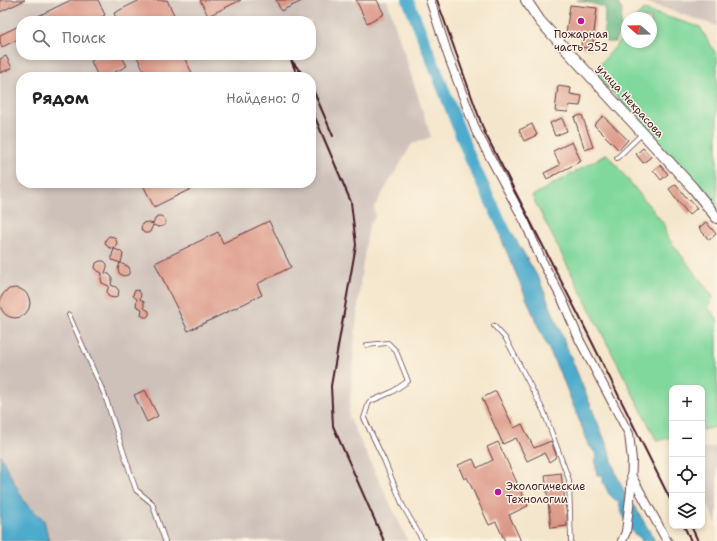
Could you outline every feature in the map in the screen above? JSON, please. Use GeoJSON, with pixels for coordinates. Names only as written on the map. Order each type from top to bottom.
{"type":"FeatureCollection","features":[{"type":"Feature","properties":{"kind":"street"},"geometry":{"type":"LineString","coordinates":[[430,0],[448,55],[476,131],[525,222],[540,257],[562,299],[580,341],[629,434],[632,460],[626,532],[622,541]]}},
{"type":"Feature","properties":{"kind":"street","name":"улица Некрасова"},"geometry":{"type":"LineString","coordinates":[[526,0],[540,21],[693,188],[717,218]]}},
{"type":"Feature","properties":{"kind":"street"},"geometry":{"type":"LineString","coordinates":[[631,475],[667,541]]}},
{"type":"Feature","properties":{"kind":"lane"},"geometry":{"type":"LineString","coordinates":[[618,158],[643,133]]}},
{"type":"Feature","properties":{"kind":"lane"},"geometry":{"type":"LineString","coordinates":[[69,315],[104,396],[136,490],[152,503],[165,541]]}},
{"type":"Feature","properties":{"kind":"lane"},"geometry":{"type":"LineString","coordinates":[[494,326],[506,339],[544,412],[569,480],[571,541]]}},
{"type":"Feature","properties":{"kind":"lane"},"geometry":{"type":"LineString","coordinates":[[367,345],[388,343],[396,351],[408,381],[392,392],[369,402],[364,418],[404,506],[423,541]]}},
{"type":"Feature","properties":{"kind":"shaded area"},"geometry":{"type":"Polygon","coordinates":[[[0,0],[387,0],[431,137],[412,144],[374,207],[375,217],[369,225],[361,275],[349,417],[408,541],[49,541],[44,520],[25,503],[0,455],[0,0]]]}},
{"type":"Feature","properties":{"kind":"shaded area"},"geometry":{"type":"Polygon","coordinates":[[[636,0],[717,0],[717,26],[646,2],[636,0]]]}},
{"type":"Feature","properties":{"kind":"shaded area"},"geometry":{"type":"Polygon","coordinates":[[[717,446],[717,524],[705,498],[705,448],[717,446]]]}},
{"type":"Feature","properties":{"kind":"green space"},"geometry":{"type":"Polygon","coordinates":[[[577,0],[616,1],[622,10],[621,28],[615,42],[607,42],[604,36],[605,7],[577,0]]]}},
{"type":"Feature","properties":{"kind":"green space"},"geometry":{"type":"Polygon","coordinates":[[[657,14],[700,27],[717,56],[717,212],[672,158],[593,72],[618,44],[621,37],[621,48],[657,48],[657,14]]]}},
{"type":"Feature","properties":{"kind":"green space"},"geometry":{"type":"Polygon","coordinates":[[[607,154],[664,224],[666,235],[713,297],[708,308],[717,318],[717,429],[716,427],[705,429],[705,385],[669,385],[669,438],[657,441],[532,196],[607,154]]]}},
{"type":"Feature","properties":{"kind":"water"},"geometry":{"type":"Polygon","coordinates":[[[509,228],[539,279],[610,453],[616,474],[626,495],[637,510],[655,541],[641,541],[642,539],[632,532],[622,513],[619,503],[609,494],[603,482],[603,475],[597,475],[595,460],[596,454],[589,445],[564,382],[538,326],[501,238],[500,231],[509,228]]]}},
{"type":"Feature","properties":{"kind":"water"},"geometry":{"type":"Polygon","coordinates":[[[0,455],[25,503],[44,520],[49,541],[0,541],[0,455]]]}},
{"type":"Feature","properties":{"kind":"building"},"geometry":{"type":"Polygon","coordinates":[[[0,0],[25,0],[0,12],[0,0]]]}},
{"type":"Feature","properties":{"kind":"building"},"geometry":{"type":"Polygon","coordinates":[[[71,0],[98,0],[105,15],[103,16],[38,16],[71,0]]]}},
{"type":"Feature","properties":{"kind":"building"},"geometry":{"type":"Polygon","coordinates":[[[140,0],[167,0],[175,16],[115,16],[114,13],[140,0]]]}},
{"type":"Feature","properties":{"kind":"building"},"geometry":{"type":"Polygon","coordinates":[[[200,0],[241,0],[208,16],[200,0]]]}},
{"type":"Feature","properties":{"kind":"building"},"geometry":{"type":"Polygon","coordinates":[[[276,0],[304,0],[281,11],[276,0]]]}},
{"type":"Feature","properties":{"kind":"building"},"geometry":{"type":"Polygon","coordinates":[[[356,0],[377,0],[384,14],[367,23],[356,0]]]}},
{"type":"Feature","properties":{"kind":"building","name":"Пожарная часть 252"},"geometry":{"type":"Polygon","coordinates":[[[570,5],[597,8],[592,49],[581,47],[582,36],[566,34],[570,5]]]}},
{"type":"Feature","properties":{"kind":"building"},"geometry":{"type":"Polygon","coordinates":[[[16,27],[16,40],[2,47],[0,35],[16,27]]]}},
{"type":"Feature","properties":{"kind":"building"},"geometry":{"type":"Polygon","coordinates":[[[6,56],[12,68],[0,73],[0,59],[6,56]]]}},
{"type":"Feature","properties":{"kind":"building"},"geometry":{"type":"Polygon","coordinates":[[[124,60],[127,66],[115,72],[96,72],[91,61],[124,60]]]}},
{"type":"Feature","properties":{"kind":"building"},"geometry":{"type":"Polygon","coordinates":[[[138,60],[186,60],[192,72],[144,72],[138,60]]]}},
{"type":"Feature","properties":{"kind":"building"},"geometry":{"type":"Polygon","coordinates":[[[558,86],[571,88],[570,94],[582,96],[580,106],[569,105],[568,112],[555,111],[558,86]]]}},
{"type":"Feature","properties":{"kind":"building"},"geometry":{"type":"Polygon","coordinates":[[[582,115],[593,147],[585,150],[574,117],[582,115]]]}},
{"type":"Feature","properties":{"kind":"building"},"geometry":{"type":"Polygon","coordinates":[[[603,116],[628,140],[619,150],[594,125],[603,116]]]}},
{"type":"Feature","properties":{"kind":"building"},"geometry":{"type":"Polygon","coordinates":[[[562,118],[567,131],[555,136],[550,123],[562,118]]]}},
{"type":"Feature","properties":{"kind":"building"},"geometry":{"type":"Polygon","coordinates":[[[532,124],[537,135],[524,141],[519,130],[532,124]]]}},
{"type":"Feature","properties":{"kind":"building"},"geometry":{"type":"Polygon","coordinates":[[[572,142],[581,161],[547,179],[544,173],[560,165],[553,151],[572,142]]]}},
{"type":"Feature","properties":{"kind":"building"},"geometry":{"type":"Polygon","coordinates":[[[643,148],[651,157],[643,163],[636,154],[643,148]]]}},
{"type":"Feature","properties":{"kind":"building"},"geometry":{"type":"Polygon","coordinates":[[[660,165],[668,174],[661,180],[653,170],[660,165]]]}},
{"type":"Feature","properties":{"kind":"building"},"geometry":{"type":"Polygon","coordinates":[[[676,184],[688,200],[689,199],[697,208],[689,215],[669,189],[676,184]]]}},
{"type":"Feature","properties":{"kind":"building"},"geometry":{"type":"Polygon","coordinates":[[[144,188],[193,188],[154,207],[144,188]]]}},
{"type":"Feature","properties":{"kind":"building"},"geometry":{"type":"Polygon","coordinates":[[[157,216],[164,218],[166,222],[165,225],[159,227],[153,225],[150,232],[144,233],[141,229],[143,223],[147,222],[153,224],[157,216]]]}},
{"type":"Feature","properties":{"kind":"building"},"geometry":{"type":"Polygon","coordinates":[[[269,221],[291,267],[257,284],[262,295],[188,331],[155,263],[218,232],[223,243],[269,221]]]}},
{"type":"Feature","properties":{"kind":"building"},"geometry":{"type":"Polygon","coordinates":[[[706,222],[716,234],[709,240],[699,228],[706,222]]]}},
{"type":"Feature","properties":{"kind":"building"},"geometry":{"type":"Polygon","coordinates":[[[109,236],[114,237],[117,243],[114,249],[108,247],[105,243],[109,236]]]}},
{"type":"Feature","properties":{"kind":"building"},"geometry":{"type":"Polygon","coordinates":[[[114,249],[123,254],[121,263],[112,260],[114,249]]]}},
{"type":"Feature","properties":{"kind":"building"},"geometry":{"type":"Polygon","coordinates":[[[104,261],[107,264],[105,273],[112,277],[111,285],[116,287],[119,291],[115,298],[108,296],[107,291],[109,286],[102,283],[102,273],[95,268],[96,263],[104,261]]]}},
{"type":"Feature","properties":{"kind":"building"},"geometry":{"type":"Polygon","coordinates":[[[120,263],[129,267],[130,271],[128,275],[123,276],[119,273],[118,269],[120,263]]]}},
{"type":"Feature","properties":{"kind":"building"},"geometry":{"type":"Polygon","coordinates":[[[15,288],[26,292],[30,303],[26,314],[15,318],[4,314],[0,303],[4,292],[15,288]]]}},
{"type":"Feature","properties":{"kind":"building"},"geometry":{"type":"Polygon","coordinates":[[[138,290],[141,294],[140,299],[144,302],[144,308],[149,311],[149,315],[147,317],[141,315],[142,309],[136,306],[137,299],[133,296],[134,291],[138,290]]]}},
{"type":"Feature","properties":{"kind":"building"},"geometry":{"type":"Polygon","coordinates":[[[145,390],[158,416],[147,422],[134,395],[145,390]]]}},
{"type":"Feature","properties":{"kind":"building"},"geometry":{"type":"Polygon","coordinates":[[[496,391],[514,428],[522,424],[534,448],[551,441],[556,455],[555,458],[549,462],[544,453],[527,461],[516,438],[503,444],[482,398],[496,391]]]}},
{"type":"Feature","properties":{"kind":"building","name":"Экологические Технологии"},"geometry":{"type":"Polygon","coordinates":[[[498,442],[528,506],[509,515],[521,541],[505,541],[496,522],[489,525],[467,477],[464,479],[458,465],[473,459],[477,468],[493,460],[487,447],[498,442]]]}},
{"type":"Feature","properties":{"kind":"building"},"geometry":{"type":"Polygon","coordinates":[[[561,473],[567,526],[551,528],[545,475],[561,473]]]}},
{"type":"Feature","properties":{"kind":"waterway"},"geometry":{"type":"LineString","coordinates":[[408,0],[470,158],[511,244]]}},
{"type":"Feature","properties":{"kind":"railway"},"geometry":{"type":"LineString","coordinates":[[437,0],[484,131],[580,318],[669,497]]}},
{"type":"Feature","properties":{"kind":"railway"},"geometry":{"type":"LineString","coordinates":[[291,60],[296,72]]}},
{"type":"Feature","properties":{"kind":"railway"},"geometry":{"type":"LineString","coordinates":[[291,60],[301,72]]}},
{"type":"Feature","properties":{"kind":"railway"},"geometry":{"type":"LineString","coordinates":[[316,97],[333,136]]}},
{"type":"Feature","properties":{"kind":"railway"},"geometry":{"type":"LineString","coordinates":[[316,120],[351,202],[356,245],[331,386],[333,426],[384,541]]}},
{"type":"Feature","properties":{"kind":"railway"},"geometry":{"type":"LineString","coordinates":[[685,529],[691,541]]}},
{"type":"Feature","properties":{"kind":"railway"},"geometry":{"type":"LineString","coordinates":[[692,529],[698,541]]}},
{"type":"Feature","properties":{"kind":"place","name":"Пожарная часть 252"},"geometry":{"type":"Point","coordinates":[581,21]}},
{"type":"Feature","properties":{"kind":"place","name":"Экологические Технологии"},"geometry":{"type":"Point","coordinates":[498,492]}}]}
